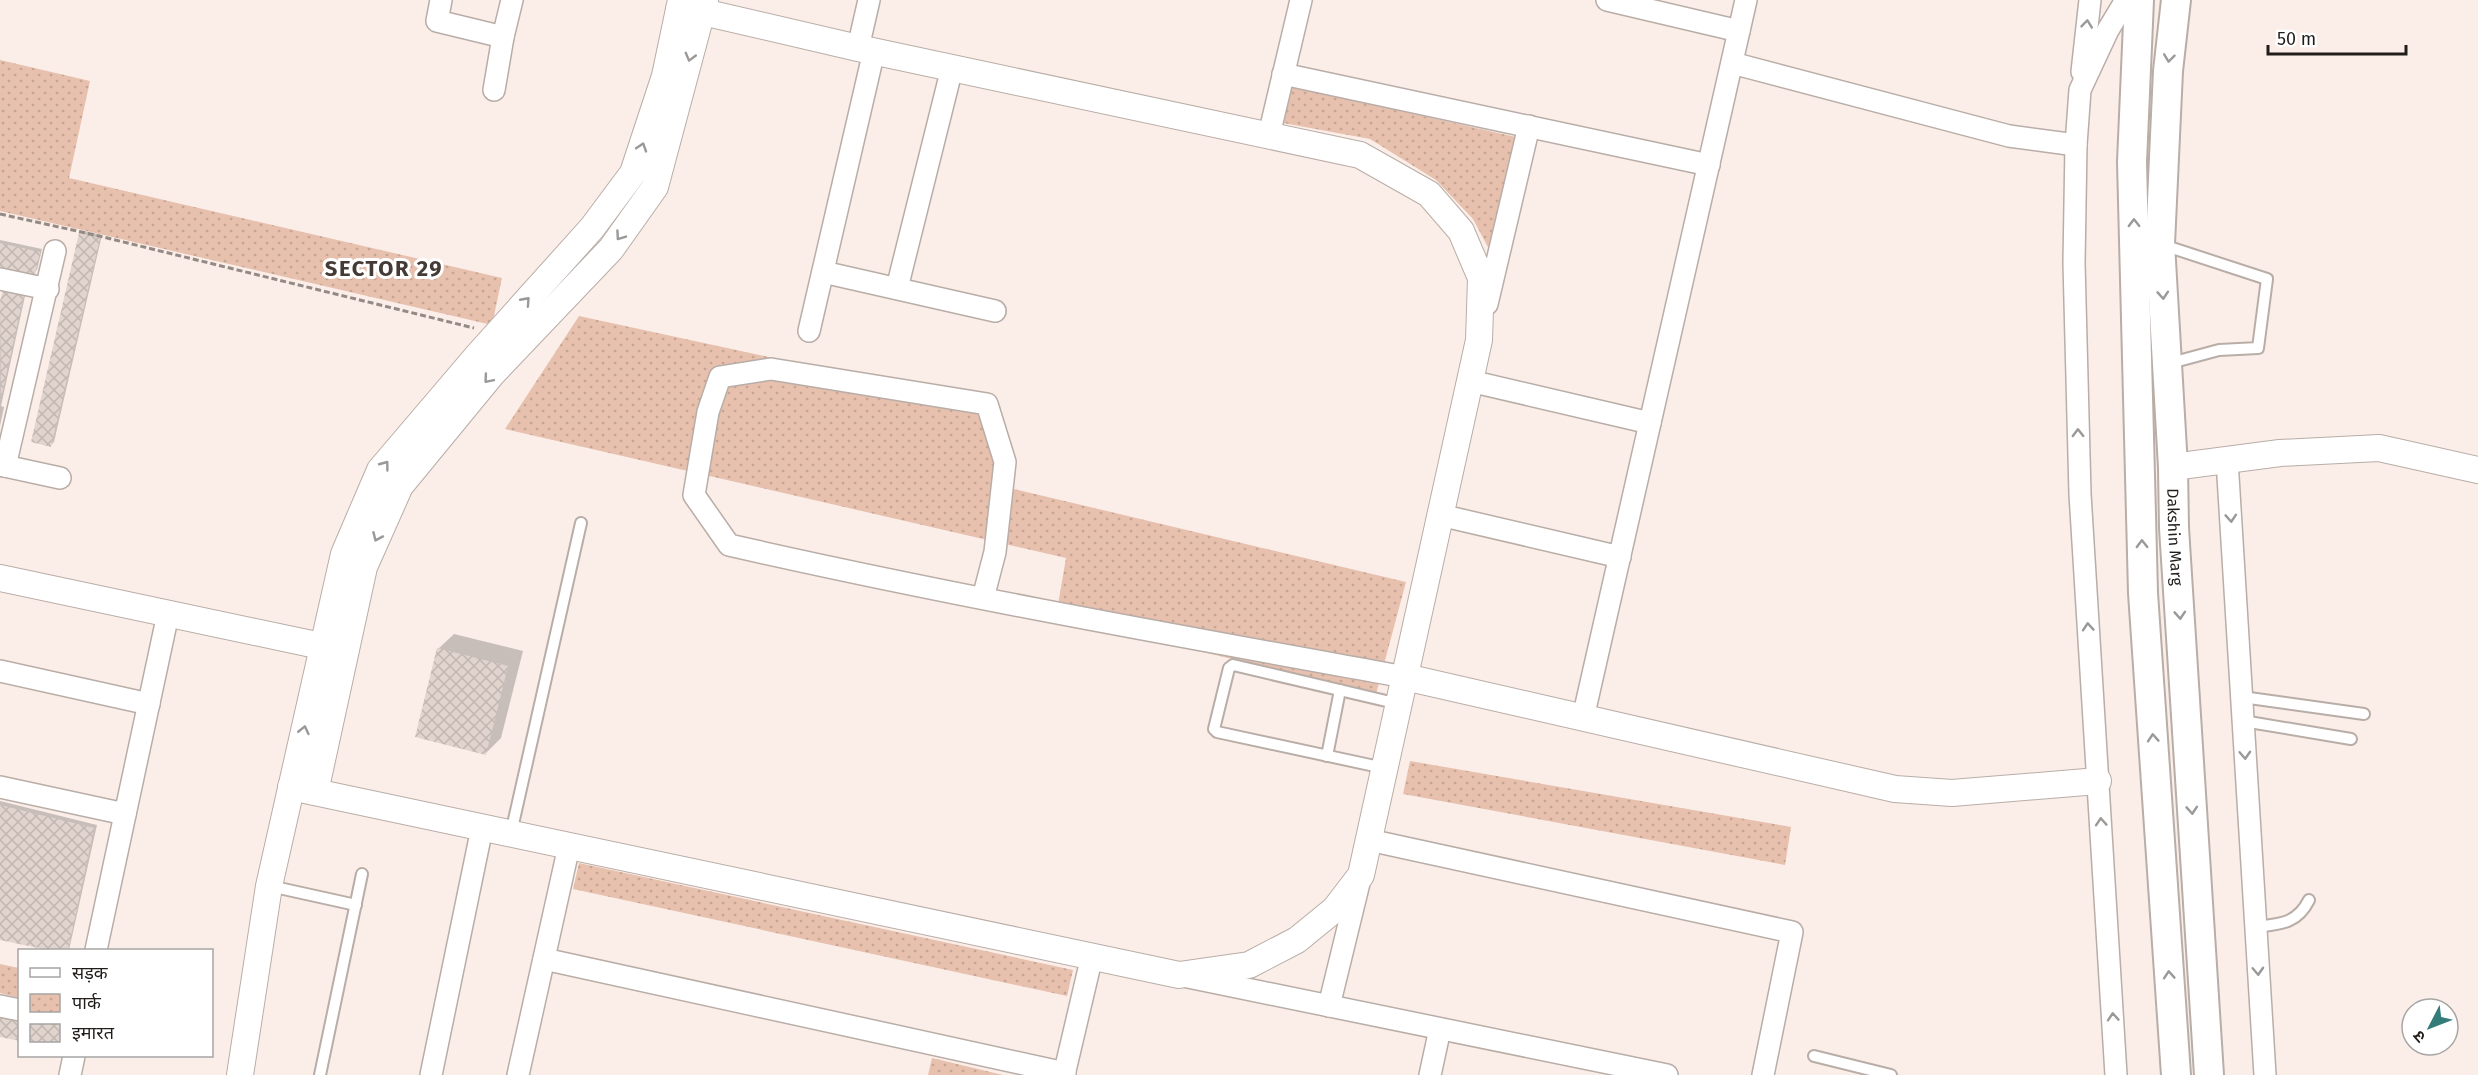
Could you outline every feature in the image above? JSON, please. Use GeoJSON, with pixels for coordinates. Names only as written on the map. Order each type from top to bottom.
{"type":"FeatureCollection","features":[{"type":"Feature","properties":{"kind":"main road","name":"Dakshin Marg"},"geometry":{"type":"LineString","coordinates":[[2139,0],[2132,162],[2143,593],[2176,1075]]}},
{"type":"Feature","properties":{"kind":"main road","name":"Dakshin Marg"},"geometry":{"type":"LineString","coordinates":[[2176,0],[2168,71],[2160,244],[2174,467],[2174,528],[2209,1075]]}},
{"type":"Feature","properties":{"kind":"street"},"geometry":{"type":"LineString","coordinates":[[441,0],[437,21],[503,37]]}},
{"type":"Feature","properties":{"kind":"street"},"geometry":{"type":"LineString","coordinates":[[494,90],[512,0]]}},
{"type":"Feature","properties":{"kind":"street"},"geometry":{"type":"LineString","coordinates":[[809,331],[823,272],[866,49],[869,0]]}},
{"type":"Feature","properties":{"kind":"street"},"geometry":{"type":"LineString","coordinates":[[1269,135],[1301,0]]}},
{"type":"Feature","properties":{"kind":"street"},"geometry":{"type":"LineString","coordinates":[[1607,0],[1739,31]]}},
{"type":"Feature","properties":{"kind":"street"},"geometry":{"type":"LineString","coordinates":[[1583,718],[1746,0]]}},
{"type":"Feature","properties":{"kind":"street"},"geometry":{"type":"LineString","coordinates":[[2090,0],[2076,145],[2074,263],[2080,494],[2116,1075]]}},
{"type":"Feature","properties":{"kind":"street"},"geometry":{"type":"LineString","coordinates":[[2080,90],[2108,30],[2126,0]]}},
{"type":"Feature","properties":{"kind":"street"},"geometry":{"type":"LineString","coordinates":[[692,5],[866,49],[1360,155],[1430,194],[1461,231],[1481,278],[1479,340]]}},
{"type":"Feature","properties":{"kind":"street"},"geometry":{"type":"LineString","coordinates":[[240,1075],[269,886],[303,790],[334,649],[344,554],[380,470],[496,334],[592,228],[633,173],[665,76],[692,5]]}},
{"type":"Feature","properties":{"kind":"street"},"geometry":{"type":"LineString","coordinates":[[334,649],[364,567],[400,486],[492,374],[611,249],[654,187],[692,5]]}},
{"type":"Feature","properties":{"kind":"street"},"geometry":{"type":"LineString","coordinates":[[1732,63],[2009,136],[2076,145]]}},
{"type":"Feature","properties":{"kind":"street"},"geometry":{"type":"LineString","coordinates":[[897,288],[952,68]]}},
{"type":"Feature","properties":{"kind":"street"},"geometry":{"type":"LineString","coordinates":[[1283,74],[1709,165]]}},
{"type":"Feature","properties":{"kind":"street"},"geometry":{"type":"LineString","coordinates":[[1329,1006],[1369,840],[1479,340],[1529,126]]}},
{"type":"Feature","properties":{"kind":"street"},"geometry":{"type":"LineString","coordinates":[[55,251],[48,289],[3,466],[60,478]]}},
{"type":"Feature","properties":{"kind":"street"},"geometry":{"type":"LineString","coordinates":[[823,272],[994,311]]}},
{"type":"Feature","properties":{"kind":"street"},"geometry":{"type":"LineString","coordinates":[[0,279],[48,289]]}},
{"type":"Feature","properties":{"kind":"street"},"geometry":{"type":"LineString","coordinates":[[982,598],[995,552],[1005,462],[987,404],[771,369],[720,376],[708,412],[694,495],[729,545],[982,598],[1405,677],[1895,789],[1952,793],[2098,781]]}},
{"type":"Feature","properties":{"kind":"street"},"geometry":{"type":"LineString","coordinates":[[1470,381],[1650,423]]}},
{"type":"Feature","properties":{"kind":"street"},"geometry":{"type":"LineString","coordinates":[[2174,467],[2280,453],[2379,448],[2478,470]]}},
{"type":"Feature","properties":{"kind":"street"},"geometry":{"type":"LineString","coordinates":[[2227,460],[2265,1075]]}},
{"type":"Feature","properties":{"kind":"street"},"geometry":{"type":"LineString","coordinates":[[1440,515],[1620,557]]}},
{"type":"Feature","properties":{"kind":"street"},"geometry":{"type":"LineString","coordinates":[[0,578],[334,649]]}},
{"type":"Feature","properties":{"kind":"street"},"geometry":{"type":"LineString","coordinates":[[96,949],[168,614]]}},
{"type":"Feature","properties":{"kind":"street"},"geometry":{"type":"LineString","coordinates":[[0,671],[149,704]]}},
{"type":"Feature","properties":{"kind":"street"},"geometry":{"type":"LineString","coordinates":[[0,787],[124,814]]}},
{"type":"Feature","properties":{"kind":"street"},"geometry":{"type":"LineString","coordinates":[[303,790],[1666,1075]]}},
{"type":"Feature","properties":{"kind":"street"},"geometry":{"type":"LineString","coordinates":[[431,1075],[482,828]]}},
{"type":"Feature","properties":{"kind":"street"},"geometry":{"type":"LineString","coordinates":[[1369,840],[1792,932],[1763,1075]]}},
{"type":"Feature","properties":{"kind":"street"},"geometry":{"type":"LineString","coordinates":[[518,1075],[569,846]]}},
{"type":"Feature","properties":{"kind":"street"},"geometry":{"type":"LineString","coordinates":[[1179,975],[1249,965],[1297,940],[1335,909],[1361,875]]}},
{"type":"Feature","properties":{"kind":"street"},"geometry":{"type":"LineString","coordinates":[[544,959],[1064,1074],[1092,956]]}},
{"type":"Feature","properties":{"kind":"street"},"geometry":{"type":"LineString","coordinates":[[0,1006],[18,1010]]}},
{"type":"Feature","properties":{"kind":"street"},"geometry":{"type":"LineString","coordinates":[[1430,1075],[1440,1029]]}},
{"type":"Feature","properties":{"kind":"street"},"geometry":{"type":"LineString","coordinates":[[235,1075],[244,1042]]}},
{"type":"Feature","properties":{"kind":"street"},"geometry":{"type":"LineString","coordinates":[[70,1075],[74,1057]]}},
{"type":"Feature","properties":{"kind":"lane"},"geometry":{"type":"LineString","coordinates":[[2160,244],[2268,279],[2258,348],[2219,350],[2167,364]]}},
{"type":"Feature","properties":{"kind":"lane"},"geometry":{"type":"LineString","coordinates":[[511,834],[581,523]]}},
{"type":"Feature","properties":{"kind":"lane"},"geometry":{"type":"LineString","coordinates":[[1385,768],[1217,732],[1214,729],[1230,668],[1233,665],[1399,704]]}},
{"type":"Feature","properties":{"kind":"lane"},"geometry":{"type":"LineString","coordinates":[[1327,756],[1341,690]]}},
{"type":"Feature","properties":{"kind":"lane"},"geometry":{"type":"LineString","coordinates":[[2242,697],[2364,714]]}},
{"type":"Feature","properties":{"kind":"lane"},"geometry":{"type":"LineString","coordinates":[[2243,721],[2351,740]]}},
{"type":"Feature","properties":{"kind":"lane"},"geometry":{"type":"LineString","coordinates":[[320,1075],[362,874]]}},
{"type":"Feature","properties":{"kind":"lane"},"geometry":{"type":"LineString","coordinates":[[269,886],[356,905]]}},
{"type":"Feature","properties":{"kind":"lane"},"geometry":{"type":"LineString","coordinates":[[2256,927],[2296,919],[2309,900]]}},
{"type":"Feature","properties":{"kind":"lane"},"geometry":{"type":"LineString","coordinates":[[1814,1056],[1891,1075]]}},
{"type":"Feature","properties":{"kind":"path"},"geometry":{"type":"LineString","coordinates":[[0,214],[95,235],[496,334]]}},
{"type":"Feature","properties":{"kind":"green space"},"geometry":{"type":"Polygon","coordinates":[[[0,60],[90,81],[69,178],[502,278],[492,325],[0,211],[0,60]]]}},
{"type":"Feature","properties":{"kind":"green space"},"geometry":{"type":"Polygon","coordinates":[[[1290,86],[1516,137],[1490,251],[1473,219],[1436,180],[1370,139],[1283,123],[1290,86]]]}},
{"type":"Feature","properties":{"kind":"green space"},"geometry":{"type":"Polygon","coordinates":[[[579,316],[987,404],[1014,489],[1406,582],[1376,694],[1056,616],[1066,558],[505,429],[579,316]]]}},
{"type":"Feature","properties":{"kind":"green space"},"geometry":{"type":"Polygon","coordinates":[[[1410,761],[1791,827],[1785,865],[1403,794],[1410,761]]]}},
{"type":"Feature","properties":{"kind":"green space"},"geometry":{"type":"Polygon","coordinates":[[[579,863],[1073,970],[1067,996],[573,889],[579,863]]]}},
{"type":"Feature","properties":{"kind":"green space"},"geometry":{"type":"Polygon","coordinates":[[[0,964],[18,968],[18,998],[0,993],[0,964]]]}},
{"type":"Feature","properties":{"kind":"green space"},"geometry":{"type":"Polygon","coordinates":[[[932,1058],[1003,1075],[928,1075],[932,1058]]]}},
{"type":"Feature","properties":{"kind":"building"},"geometry":{"type":"Polygon","coordinates":[[[79,233],[100,238],[51,447],[31,442],[79,233]]]}},
{"type":"Feature","properties":{"kind":"building"},"geometry":{"type":"Polygon","coordinates":[[[0,243],[40,252],[35,275],[0,267],[0,243]]]}},
{"type":"Feature","properties":{"kind":"building"},"geometry":{"type":"Polygon","coordinates":[[[4,285],[25,290],[1,398],[0,301],[4,285]]]}},
{"type":"Feature","properties":{"kind":"building"},"geometry":{"type":"Polygon","coordinates":[[[437,648],[508,666],[486,755],[415,737],[437,648]]]}},
{"type":"Feature","properties":{"kind":"building"},"geometry":{"type":"Polygon","coordinates":[[[0,805],[94,828],[68,949],[43,949],[0,940],[0,805]]]}},
{"type":"Feature","properties":{"kind":"building"},"geometry":{"type":"Polygon","coordinates":[[[0,1018],[18,1022],[18,1041],[0,1037],[0,1018]]]}},
{"type":"Feature","properties":{"kind":"district","name":"SECTOR 29"},"geometry":{"type":"Point","coordinates":[384,268]}}]}
